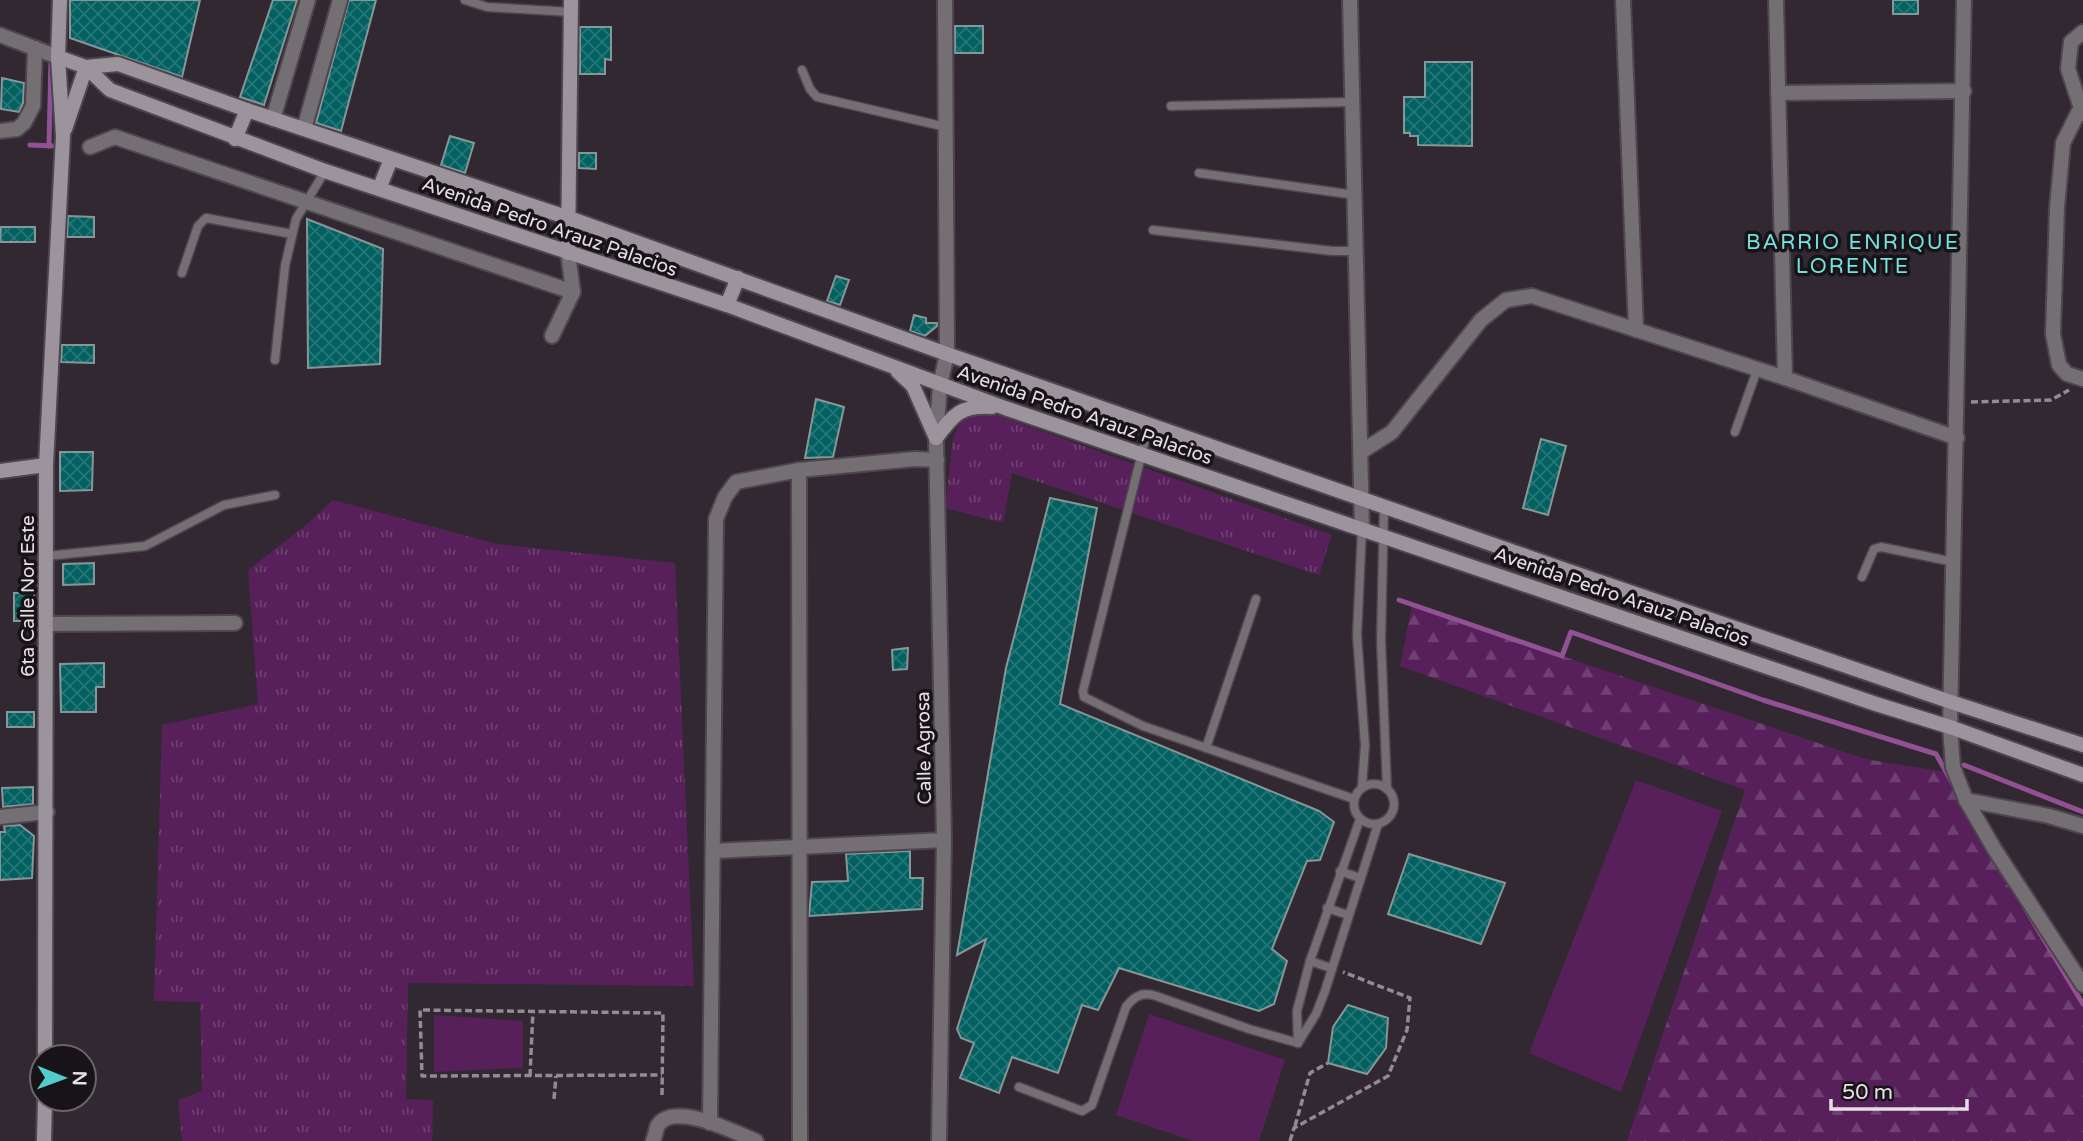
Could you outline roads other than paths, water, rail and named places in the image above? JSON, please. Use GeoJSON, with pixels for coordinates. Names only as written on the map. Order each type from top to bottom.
{"type":"FeatureCollection","features":[{"type":"Feature","properties":{"kind":"street","name":"6ta Calle Nor Este"},"geometry":{"type":"LineString","coordinates":[[45,1043],[46,465],[63,136],[58,57],[60,0]]}},
{"type":"Feature","properties":{"kind":"street"},"geometry":{"type":"LineString","coordinates":[[273,119],[308,0]]}},
{"type":"Feature","properties":{"kind":"street"},"geometry":{"type":"LineString","coordinates":[[304,130],[340,0]]}},
{"type":"Feature","properties":{"kind":"street","name":"Calle Agrosa"},"geometry":{"type":"LineString","coordinates":[[939,1141],[944,840],[936,438],[940,385],[947,354],[946,0]]}},
{"type":"Feature","properties":{"kind":"street"},"geometry":{"type":"LineString","coordinates":[[1350,0],[1362,529]]}},
{"type":"Feature","properties":{"kind":"street"},"geometry":{"type":"LineString","coordinates":[[1623,0],[1636,330]]}},
{"type":"Feature","properties":{"kind":"street"},"geometry":{"type":"LineString","coordinates":[[1776,0],[1785,378]]}},
{"type":"Feature","properties":{"kind":"street"},"geometry":{"type":"LineString","coordinates":[[1964,0],[1950,727],[1953,766],[1966,800],[1995,850],[2083,985]]}},
{"type":"Feature","properties":{"kind":"street"},"geometry":{"type":"LineString","coordinates":[[552,336],[573,292],[568,253],[571,6]]}},
{"type":"Feature","properties":{"kind":"street"},"geometry":{"type":"LineString","coordinates":[[2078,383],[2059,365],[2053,334],[2057,207],[2063,143],[2081,112],[2068,69],[2071,42],[2083,32]]}},
{"type":"Feature","properties":{"kind":"street"},"geometry":{"type":"LineString","coordinates":[[0,36],[58,57]]}},
{"type":"Feature","properties":{"kind":"street"},"geometry":{"type":"LineString","coordinates":[[0,131],[17,129],[24,123],[33,106],[35,48]]}},
{"type":"Feature","properties":{"kind":"street","name":"Avenida Pedro Arauz Palacios"},"geometry":{"type":"LineString","coordinates":[[58,57],[86,67],[110,90],[235,139],[727,305],[1004,408],[1950,727],[2083,775]]}},
{"type":"Feature","properties":{"kind":"street","name":"Avenida Pedro Arauz Palacios"},"geometry":{"type":"LineString","coordinates":[[86,67],[118,64],[304,130],[569,218],[947,354],[1560,568],[2083,746]]}},
{"type":"Feature","properties":{"kind":"street","name":"6ta Calle Nor Este"},"geometry":{"type":"LineString","coordinates":[[63,136],[86,67]]}},
{"type":"Feature","properties":{"kind":"street"},"geometry":{"type":"LineString","coordinates":[[1778,93],[1964,91]]}},
{"type":"Feature","properties":{"kind":"street"},"geometry":{"type":"LineString","coordinates":[[235,139],[247,110]]}},
{"type":"Feature","properties":{"kind":"street"},"geometry":{"type":"LineString","coordinates":[[90,147],[116,137],[573,292]]}},
{"type":"Feature","properties":{"kind":"street"},"geometry":{"type":"LineString","coordinates":[[379,189],[391,159]]}},
{"type":"Feature","properties":{"kind":"street"},"geometry":{"type":"LineString","coordinates":[[727,305],[738,278]]}},
{"type":"Feature","properties":{"kind":"street"},"geometry":{"type":"LineString","coordinates":[[1361,452],[1392,432],[1481,320],[1506,300],[1532,296],[1785,378],[1957,438]]}},
{"type":"Feature","properties":{"kind":"street"},"geometry":{"type":"LineString","coordinates":[[895,369],[913,386],[936,438],[958,412],[970,407],[1004,408]]}},
{"type":"Feature","properties":{"kind":"street"},"geometry":{"type":"LineString","coordinates":[[710,1123],[716,519],[724,497],[736,482],[799,470],[915,459],[937,460]]}},
{"type":"Feature","properties":{"kind":"street"},"geometry":{"type":"LineString","coordinates":[[0,471],[46,465]]}},
{"type":"Feature","properties":{"kind":"street"},"geometry":{"type":"LineString","coordinates":[[799,470],[800,1141]]}},
{"type":"Feature","properties":{"kind":"street"},"geometry":{"type":"LineString","coordinates":[[1552,593],[1560,568]]}},
{"type":"Feature","properties":{"kind":"street"},"geometry":{"type":"LineString","coordinates":[[47,624],[234,623]]}},
{"type":"Feature","properties":{"kind":"street"},"geometry":{"type":"LineString","coordinates":[[1747,659],[1758,635]]}},
{"type":"Feature","properties":{"kind":"street"},"geometry":{"type":"LineString","coordinates":[[1966,800],[2049,816],[2083,827]]}},
{"type":"Feature","properties":{"kind":"street"},"geometry":{"type":"LineString","coordinates":[[0,817],[47,812]]}},
{"type":"Feature","properties":{"kind":"street"},"geometry":{"type":"LineString","coordinates":[[714,851],[944,840]]}},
{"type":"Feature","properties":{"kind":"street"},"geometry":{"type":"LineString","coordinates":[[44,1141],[45,1113]]}},
{"type":"Feature","properties":{"kind":"street"},"geometry":{"type":"LineString","coordinates":[[653,1141],[658,1125],[668,1118],[678,1116],[710,1123],[756,1141]]}},
{"type":"Feature","properties":{"kind":"lane"},"geometry":{"type":"LineString","coordinates":[[465,0],[487,8],[571,6]]}},
{"type":"Feature","properties":{"kind":"lane"},"geometry":{"type":"LineString","coordinates":[[802,70],[810,89],[817,97],[946,127]]}},
{"type":"Feature","properties":{"kind":"lane"},"geometry":{"type":"LineString","coordinates":[[1171,106],[1351,102]]}},
{"type":"Feature","properties":{"kind":"lane"},"geometry":{"type":"LineString","coordinates":[[275,360],[285,266],[292,234],[296,219],[325,170]]}},
{"type":"Feature","properties":{"kind":"lane"},"geometry":{"type":"LineString","coordinates":[[1199,173],[1355,195]]}},
{"type":"Feature","properties":{"kind":"lane"},"geometry":{"type":"LineString","coordinates":[[182,272],[198,226],[206,218],[292,234]]}},
{"type":"Feature","properties":{"kind":"lane"},"geometry":{"type":"LineString","coordinates":[[1153,230],[1332,251],[1357,251]]}},
{"type":"Feature","properties":{"kind":"lane"},"geometry":{"type":"LineString","coordinates":[[1735,432],[1757,370]]}},
{"type":"Feature","properties":{"kind":"lane"},"geometry":{"type":"LineString","coordinates":[[1149,424],[1083,694],[1087,700],[1143,726],[1354,799]]}},
{"type":"Feature","properties":{"kind":"lane"},"geometry":{"type":"LineString","coordinates":[[47,556],[145,546],[224,505],[275,495]]}},
{"type":"Feature","properties":{"kind":"lane"},"geometry":{"type":"LineString","coordinates":[[1362,529],[1357,635],[1365,745],[1362,787],[1353,806],[1360,819],[1368,824],[1378,824],[1390,816],[1394,802],[1387,789],[1381,640],[1384,505]]}},
{"type":"Feature","properties":{"kind":"lane"},"geometry":{"type":"LineString","coordinates":[[1862,577],[1874,550],[1881,547],[1954,562]]}},
{"type":"Feature","properties":{"kind":"lane"},"geometry":{"type":"LineString","coordinates":[[1206,748],[1256,598]]}},
{"type":"Feature","properties":{"kind":"lane"},"geometry":{"type":"LineString","coordinates":[[1362,787],[1379,784],[1387,789]]}},
{"type":"Feature","properties":{"kind":"lane"},"geometry":{"type":"LineString","coordinates":[[1298,1043],[1297,1011],[1310,961],[1360,819]]}},
{"type":"Feature","properties":{"kind":"lane"},"geometry":{"type":"LineString","coordinates":[[1298,1043],[1316,1014],[1378,824]]}},
{"type":"Feature","properties":{"kind":"lane"},"geometry":{"type":"LineString","coordinates":[[1340,871],[1360,878]]}},
{"type":"Feature","properties":{"kind":"lane"},"geometry":{"type":"LineString","coordinates":[[1327,908],[1348,915]]}},
{"type":"Feature","properties":{"kind":"lane"},"geometry":{"type":"LineString","coordinates":[[1310,961],[1331,968]]}},
{"type":"Feature","properties":{"kind":"lane"},"geometry":{"type":"LineString","coordinates":[[1018,1087],[1082,1111],[1092,1105],[1126,1007],[1139,995],[1148,994],[1298,1043]]}},
{"type":"Feature","properties":{"kind":"waterway"},"geometry":{"type":"LineString","coordinates":[[49,146],[51,58]]}},
{"type":"Feature","properties":{"kind":"waterway"},"geometry":{"type":"LineString","coordinates":[[30,145],[55,146]]}},
{"type":"Feature","properties":{"kind":"waterway"},"geometry":{"type":"LineString","coordinates":[[1399,600],[1562,656],[1571,632],[1763,700],[1936,754],[1953,784]]}},
{"type":"Feature","properties":{"kind":"waterway"},"geometry":{"type":"LineString","coordinates":[[1964,765],[2083,812]]}},
{"type":"Feature","properties":{"kind":"waterway"},"geometry":{"type":"LineString","coordinates":[[2025,908],[2083,1004]]}},
{"type":"Feature","properties":{"kind":"district","name":"BARRIO ENRIQUE LORENTE"},"geometry":{"type":"Point","coordinates":[1853,254]}}]}
